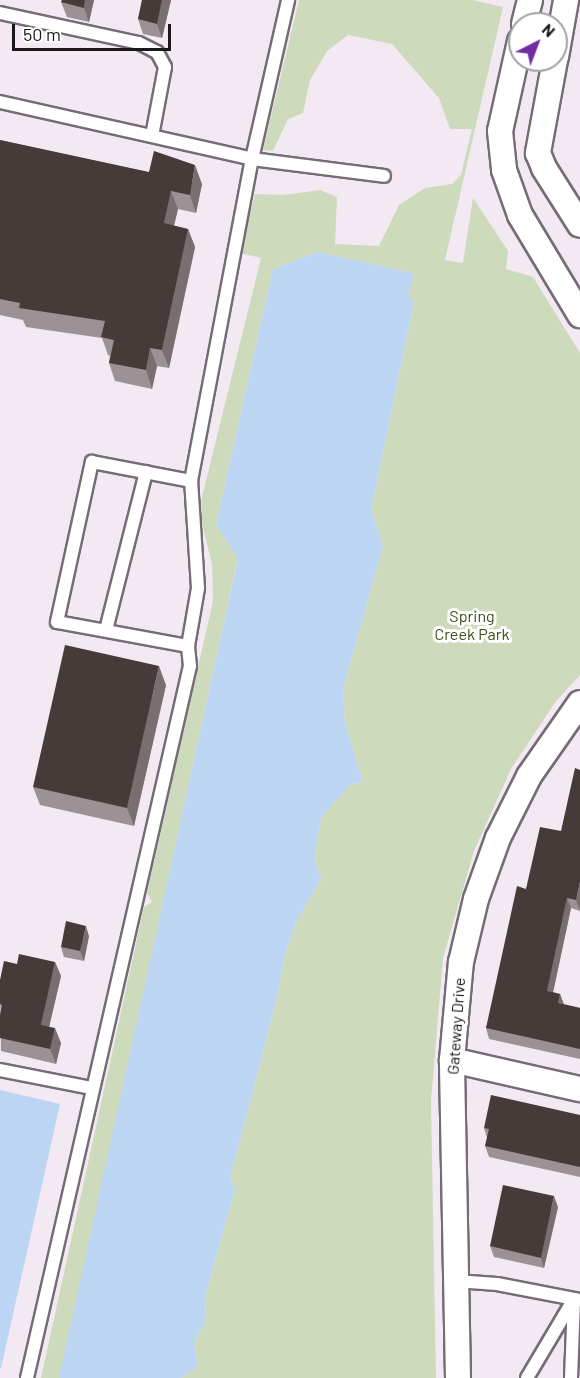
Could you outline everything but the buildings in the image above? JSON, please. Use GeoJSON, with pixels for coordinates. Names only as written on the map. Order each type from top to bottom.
{"type":"FeatureCollection","features":[{"type":"Feature","properties":{"kind":"street"},"geometry":{"type":"LineString","coordinates":[[513,72],[502,117],[502,157],[520,215],[580,315]]}},
{"type":"Feature","properties":{"kind":"street"},"geometry":{"type":"LineString","coordinates":[[553,72],[538,146],[543,168],[580,225]]}},
{"type":"Feature","properties":{"kind":"street","name":"Gateway Drive"},"geometry":{"type":"LineString","coordinates":[[458,1378],[452,1060],[461,962],[486,868],[529,776],[580,703]]}},
{"type":"Feature","properties":{"kind":"street"},"geometry":{"type":"LineString","coordinates":[[452,1060],[580,1089]]}},
{"type":"Feature","properties":{"kind":"lane"},"geometry":{"type":"LineString","coordinates":[[27,1378],[91,1088],[190,666],[188,645],[198,588],[191,481],[252,159],[288,0]]}},
{"type":"Feature","properties":{"kind":"lane"},"geometry":{"type":"LineString","coordinates":[[0,13],[139,43],[157,52],[165,67],[152,136]]}},
{"type":"Feature","properties":{"kind":"lane"},"geometry":{"type":"LineString","coordinates":[[0,102],[252,159],[384,176]]}},
{"type":"Feature","properties":{"kind":"lane"},"geometry":{"type":"LineString","coordinates":[[188,645],[57,622],[92,462],[191,481]]}},
{"type":"Feature","properties":{"kind":"lane"},"geometry":{"type":"LineString","coordinates":[[106,630],[146,472]]}},
{"type":"Feature","properties":{"kind":"lane"},"geometry":{"type":"LineString","coordinates":[[0,1070],[91,1088]]}},
{"type":"Feature","properties":{"kind":"lane"},"geometry":{"type":"LineString","coordinates":[[456,1281],[497,1284],[577,1300]]}},
{"type":"Feature","properties":{"kind":"lane"},"geometry":{"type":"LineString","coordinates":[[526,1378],[577,1300]]}},
{"type":"Feature","properties":{"kind":"lane"},"geometry":{"type":"LineString","coordinates":[[571,1378],[577,1300]]}},
{"type":"Feature","properties":{"kind":"green space","name":"Spring Creek Park"},"geometry":{"type":"Polygon","coordinates":[[[299,0],[472,0],[503,7],[445,260],[463,263],[473,198],[508,251],[506,269],[533,277],[580,353],[580,675],[556,701],[511,769],[474,851],[443,958],[431,1101],[436,1378],[181,1378],[198,1366],[194,1343],[206,1319],[205,1297],[235,1189],[230,1179],[277,997],[285,954],[296,922],[321,879],[314,859],[321,816],[339,794],[351,784],[363,782],[345,723],[343,689],[383,546],[371,510],[414,301],[407,296],[413,274],[318,252],[273,269],[216,525],[238,558],[60,1378],[41,1378],[144,907],[152,902],[147,893],[213,601],[212,565],[201,519],[202,497],[261,258],[240,253],[255,194],[283,195],[320,190],[337,197],[335,244],[379,246],[399,205],[425,188],[452,184],[461,175],[472,129],[450,129],[439,98],[392,44],[348,35],[327,51],[310,80],[303,113],[288,119],[273,151],[263,150],[299,0]]]}},
{"type":"Feature","properties":{"kind":"water"},"geometry":{"type":"Polygon","coordinates":[[[318,252],[414,274],[407,296],[414,301],[371,510],[383,546],[343,689],[345,723],[363,782],[351,784],[321,817],[314,859],[321,879],[296,922],[285,954],[277,997],[230,1179],[235,1189],[205,1297],[206,1319],[194,1343],[198,1367],[181,1378],[59,1378],[238,559],[216,525],[273,269],[318,252]]]}},
{"type":"Feature","properties":{"kind":"water"},"geometry":{"type":"Polygon","coordinates":[[[0,1090],[60,1104],[1,1368],[0,1368],[0,1090]]]}}]}
